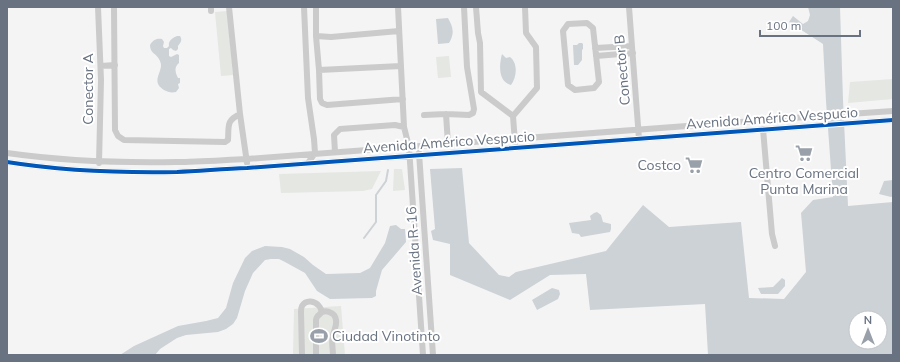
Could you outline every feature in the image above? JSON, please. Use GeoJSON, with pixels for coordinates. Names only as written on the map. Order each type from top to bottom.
{"type":"FeatureCollection","features":[{"type":"Feature","properties":{"kind":"street","name":"Conector A"},"geometry":{"type":"LineString","coordinates":[[98,7],[101,66],[99,171]]}},
{"type":"Feature","properties":{"kind":"street"},"geometry":{"type":"LineString","coordinates":[[114,7],[115,130],[118,136],[124,140],[225,142],[228,140],[229,124],[232,118],[240,114]]}},
{"type":"Feature","properties":{"kind":"street"},"geometry":{"type":"LineString","coordinates":[[229,7],[240,114],[248,168]]}},
{"type":"Feature","properties":{"kind":"street"},"geometry":{"type":"LineString","coordinates":[[304,7],[308,98],[315,153],[308,163]]}},
{"type":"Feature","properties":{"kind":"street"},"geometry":{"type":"LineString","coordinates":[[316,7],[316,36],[320,99],[322,103],[327,106],[403,99]]}},
{"type":"Feature","properties":{"kind":"street","name":"Avenida R-16"},"geometry":{"type":"LineString","coordinates":[[398,7],[404,127],[410,156],[423,355]]}},
{"type":"Feature","properties":{"kind":"street"},"geometry":{"type":"LineString","coordinates":[[424,115],[469,115],[473,113],[474,109],[467,67],[464,7]]}},
{"type":"Feature","properties":{"kind":"street"},"geometry":{"type":"LineString","coordinates":[[476,7],[480,43],[481,92],[513,116]]}},
{"type":"Feature","properties":{"kind":"street"},"geometry":{"type":"LineString","coordinates":[[514,148],[515,139],[513,116],[537,88],[536,47],[526,33],[525,7]]}},
{"type":"Feature","properties":{"kind":"street","name":"Conector B"},"geometry":{"type":"LineString","coordinates":[[629,7],[640,139]]}},
{"type":"Feature","properties":{"kind":"street"},"geometry":{"type":"LineString","coordinates":[[587,22],[593,28],[595,48],[598,82],[594,88],[575,90],[568,85],[562,31],[568,24],[587,22]]}},
{"type":"Feature","properties":{"kind":"street"},"geometry":{"type":"LineString","coordinates":[[316,36],[331,37],[399,31]]}},
{"type":"Feature","properties":{"kind":"street"},"geometry":{"type":"LineString","coordinates":[[595,48],[632,46]]}},
{"type":"Feature","properties":{"kind":"street"},"geometry":{"type":"LineString","coordinates":[[596,56],[633,53]]}},
{"type":"Feature","properties":{"kind":"street"},"geometry":{"type":"LineString","coordinates":[[101,66],[115,65]]}},
{"type":"Feature","properties":{"kind":"street"},"geometry":{"type":"LineString","coordinates":[[319,70],[401,66]]}},
{"type":"Feature","properties":{"kind":"street","name":"Avenida Américo Vespucio"},"geometry":{"type":"LineString","coordinates":[[7,153],[60,159],[99,161],[176,162],[246,159],[820,116],[893,112]]}},
{"type":"Feature","properties":{"kind":"street"},"geometry":{"type":"LineString","coordinates":[[446,114],[448,144]]}},
{"type":"Feature","properties":{"kind":"street","name":"Avenida Américo Vespucio"},"geometry":{"type":"LineString","coordinates":[[7,162],[99,171],[177,172],[893,120]]}},
{"type":"Feature","properties":{"kind":"street"},"geometry":{"type":"LineString","coordinates":[[335,152],[334,135],[340,129],[395,125],[404,127]]}},
{"type":"Feature","properties":{"kind":"street"},"geometry":{"type":"LineString","coordinates":[[763,129],[772,234],[775,246]]}},
{"type":"Feature","properties":{"kind":"street","name":"Avenida R-16"},"geometry":{"type":"LineString","coordinates":[[419,146],[433,355]]}},
{"type":"Feature","properties":{"kind":"street"},"geometry":{"type":"LineString","coordinates":[[302,355],[302,306],[306,302],[314,302],[319,306],[322,312]]}},
{"type":"Feature","properties":{"kind":"street"},"geometry":{"type":"LineString","coordinates":[[316,355],[316,320],[318,315],[322,312],[328,311],[332,313],[337,322],[336,329],[332,336],[333,355]]}},
{"type":"Feature","properties":{"kind":"shaded area"},"geometry":{"type":"Polygon","coordinates":[[[808,7],[840,7],[848,206],[893,202],[893,355],[708,355],[705,304],[590,310],[586,274],[550,275],[510,300],[450,275],[450,244],[433,240],[431,231],[435,229],[430,169],[462,168],[469,243],[499,275],[509,277],[516,272],[606,251],[643,205],[669,227],[741,222],[749,298],[784,299],[806,272],[801,213],[813,200],[833,197],[823,44],[789,22],[793,16],[803,24],[808,21],[810,15],[808,7]]]}},
{"type":"Feature","properties":{"kind":"shaded area"},"geometry":{"type":"Polygon","coordinates":[[[227,11],[233,75],[221,76],[215,12],[227,11]]]}},
{"type":"Feature","properties":{"kind":"shaded area"},"geometry":{"type":"Polygon","coordinates":[[[448,18],[453,30],[451,39],[449,43],[438,44],[436,19],[448,18]]]}},
{"type":"Feature","properties":{"kind":"shaded area"},"geometry":{"type":"Polygon","coordinates":[[[177,36],[180,36],[181,42],[176,51],[171,48],[169,49],[169,56],[179,55],[179,63],[176,66],[176,74],[178,78],[180,78],[180,83],[178,84],[179,88],[176,92],[168,92],[160,87],[158,83],[157,80],[161,65],[159,58],[151,50],[150,45],[155,40],[162,39],[164,42],[164,48],[167,48],[171,40],[177,36]]]}},
{"type":"Feature","properties":{"kind":"shaded area"},"geometry":{"type":"Polygon","coordinates":[[[579,43],[583,44],[582,60],[578,65],[574,65],[573,45],[577,45],[579,43]]]}},
{"type":"Feature","properties":{"kind":"shaded area"},"geometry":{"type":"Polygon","coordinates":[[[502,54],[506,58],[510,57],[515,66],[516,70],[511,85],[504,80],[500,72],[502,54]]]}},
{"type":"Feature","properties":{"kind":"shaded area"},"geometry":{"type":"Polygon","coordinates":[[[449,56],[451,77],[438,78],[436,57],[449,56]]]}},
{"type":"Feature","properties":{"kind":"shaded area"},"geometry":{"type":"Polygon","coordinates":[[[893,79],[893,99],[848,103],[850,82],[893,79]]]}},
{"type":"Feature","properties":{"kind":"shaded area"},"geometry":{"type":"Polygon","coordinates":[[[394,169],[402,169],[405,190],[393,191],[394,169]]]}},
{"type":"Feature","properties":{"kind":"shaded area"},"geometry":{"type":"Polygon","coordinates":[[[381,171],[372,189],[363,191],[281,193],[279,174],[381,171]]]}},
{"type":"Feature","properties":{"kind":"shaded area"},"geometry":{"type":"Polygon","coordinates":[[[893,180],[893,196],[891,197],[879,194],[884,181],[893,180]]]}},
{"type":"Feature","properties":{"kind":"shaded area"},"geometry":{"type":"Polygon","coordinates":[[[597,212],[601,215],[603,222],[611,224],[610,232],[581,237],[579,234],[572,233],[569,223],[591,220],[590,216],[597,212]]]}},
{"type":"Feature","properties":{"kind":"shaded area"},"geometry":{"type":"Polygon","coordinates":[[[396,225],[401,229],[405,229],[406,242],[382,270],[376,296],[372,298],[330,299],[317,291],[305,273],[279,259],[265,260],[253,273],[245,291],[237,318],[233,324],[226,329],[218,332],[186,335],[177,338],[160,349],[155,355],[120,355],[134,346],[178,326],[218,318],[226,308],[233,283],[245,258],[252,251],[265,246],[282,247],[290,249],[304,257],[326,274],[360,273],[370,268],[385,243],[390,226],[396,225]]]}},
{"type":"Feature","properties":{"kind":"shaded area"},"geometry":{"type":"Polygon","coordinates":[[[782,278],[785,280],[785,286],[778,294],[761,294],[758,288],[773,287],[782,278]]]}},
{"type":"Feature","properties":{"kind":"shaded area"},"geometry":{"type":"Polygon","coordinates":[[[552,288],[559,290],[560,294],[558,299],[537,310],[532,300],[552,288]]]}},
{"type":"Feature","properties":{"kind":"shaded area","name":"Ciudad Vinotinto"},"geometry":{"type":"Polygon","coordinates":[[[341,306],[345,355],[293,355],[294,309],[341,306]]]}},
{"type":"Feature","properties":{"kind":"waterway"},"geometry":{"type":"LineString","coordinates":[[364,238],[376,222],[376,195],[386,181],[388,170]]}},
{"type":"Feature","properties":{"kind":"cycle path"},"geometry":{"type":"LineString","coordinates":[[7,162],[49,168],[92,171],[177,172],[893,120]]}},
{"type":"Feature","properties":{"kind":"place","name":"Centro Comercial Punta Marina"},"geometry":{"type":"Point","coordinates":[804,153]}},
{"type":"Feature","properties":{"kind":"place","name":"Costco"},"geometry":{"type":"Point","coordinates":[694,165]}},
{"type":"Feature","properties":{"kind":"place","name":"Ciudad Vinotinto"},"geometry":{"type":"Point","coordinates":[319,336]}}]}
